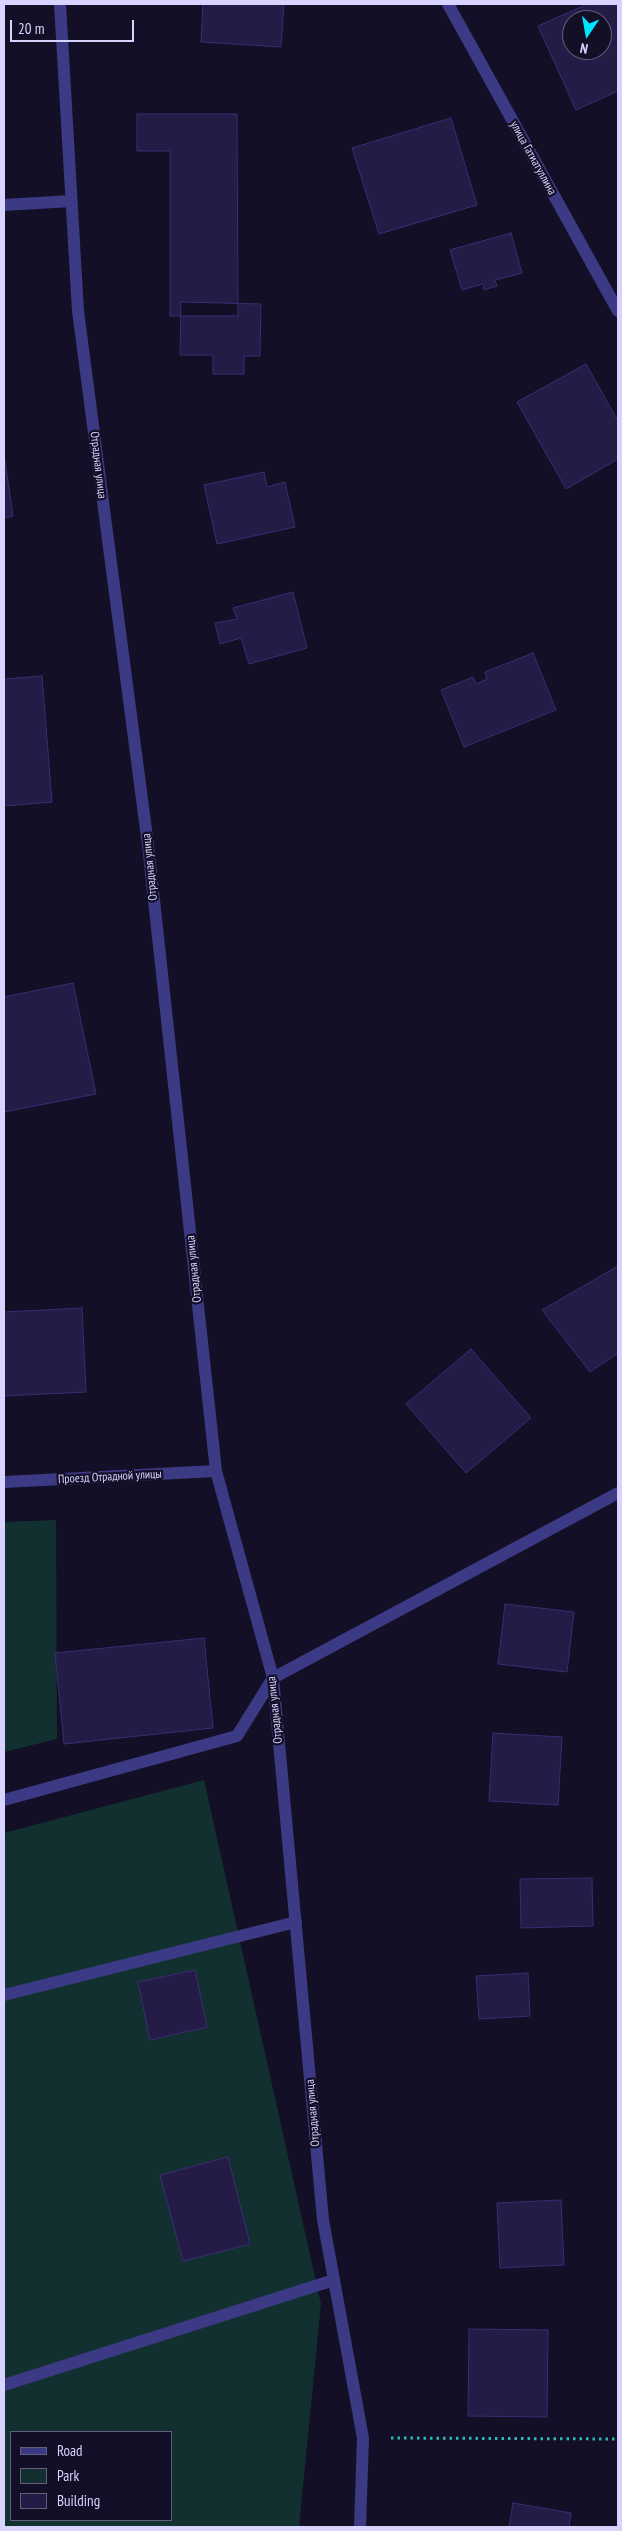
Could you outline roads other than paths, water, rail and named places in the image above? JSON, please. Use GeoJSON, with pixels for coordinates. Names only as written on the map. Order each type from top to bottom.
{"type":"FeatureCollection","features":[{"type":"Feature","properties":{"kind":"street","name":"Отрадная улица"},"geometry":{"type":"LineString","coordinates":[[60,4],[78,311],[148,846],[216,1472],[273,1678],[323,2220],[363,2438],[360,2527]]}},
{"type":"Feature","properties":{"kind":"street","name":"улица Гатиатуллина"},"geometry":{"type":"LineString","coordinates":[[448,4],[618,311]]}},
{"type":"Feature","properties":{"kind":"street"},"geometry":{"type":"LineString","coordinates":[[4,205],[71,201]]}},
{"type":"Feature","properties":{"kind":"street","name":"Проезд Отрадной улицы"},"geometry":{"type":"LineString","coordinates":[[4,1482],[216,1472]]}},
{"type":"Feature","properties":{"kind":"street"},"geometry":{"type":"LineString","coordinates":[[4,1800],[237,1736],[273,1678],[618,1493]]}},
{"type":"Feature","properties":{"kind":"street"},"geometry":{"type":"LineString","coordinates":[[4,1995],[296,1922]]}},
{"type":"Feature","properties":{"kind":"street"},"geometry":{"type":"LineString","coordinates":[[4,2385],[334,2280]]}}]}
